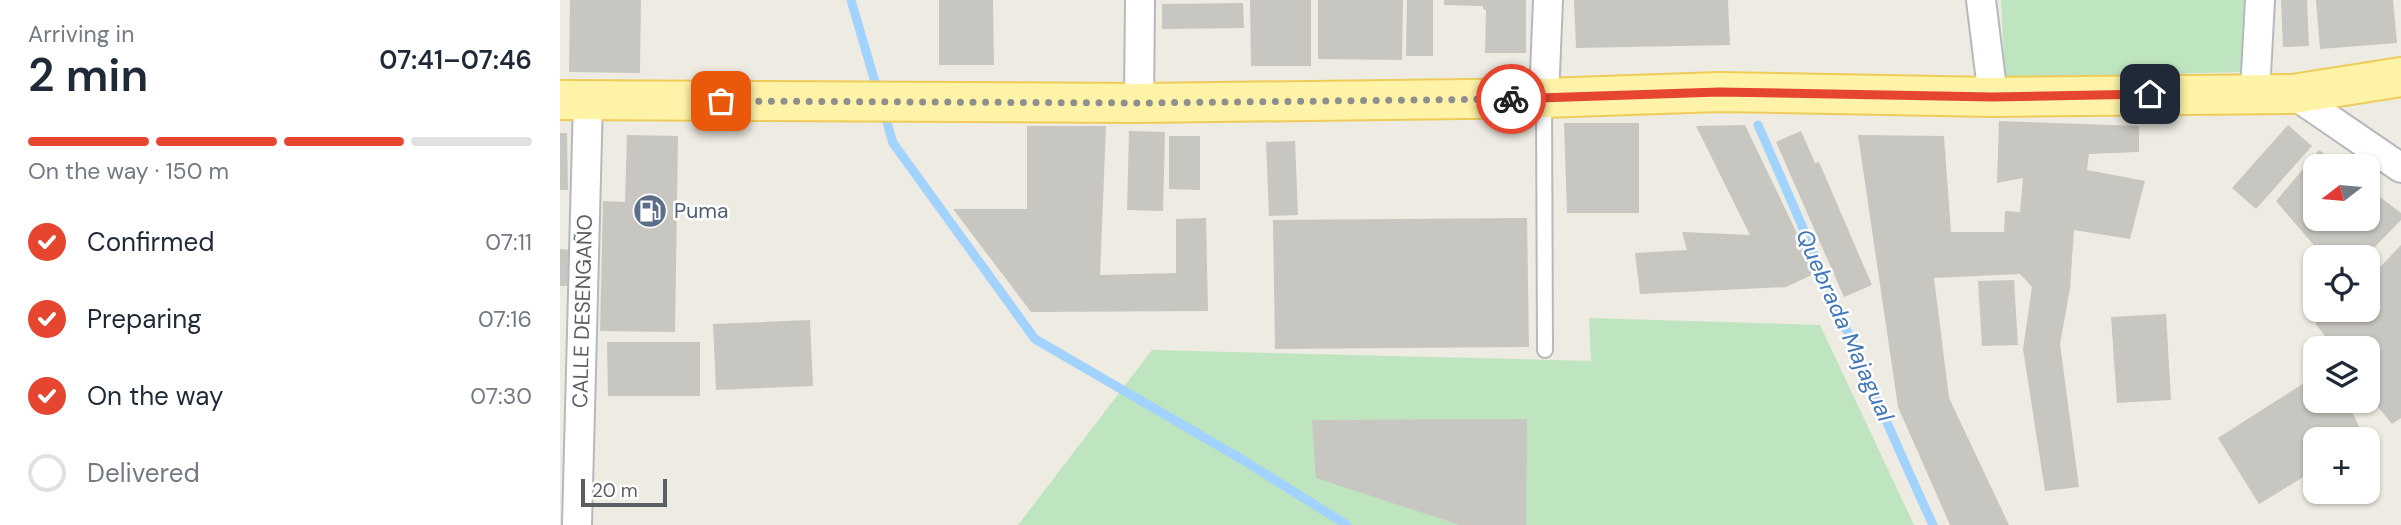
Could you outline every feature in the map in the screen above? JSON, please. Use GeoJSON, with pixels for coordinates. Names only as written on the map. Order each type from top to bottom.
{"type":"FeatureCollection","features":[{"type":"Feature","properties":{"kind":"main road"},"geometry":{"type":"LineString","coordinates":[[574,100],[1139,103],[1544,98],[1719,92],[1993,97],[2293,94],[2401,77]]}},
{"type":"Feature","properties":{"kind":"street"},"geometry":{"type":"LineString","coordinates":[[1139,103],[1140,0]]}},
{"type":"Feature","properties":{"kind":"street"},"geometry":{"type":"LineString","coordinates":[[1544,98],[1548,0]]}},
{"type":"Feature","properties":{"kind":"street"},"geometry":{"type":"LineString","coordinates":[[1981,0],[1993,97]]}},
{"type":"Feature","properties":{"kind":"street"},"geometry":{"type":"LineString","coordinates":[[2255,93],[2260,0]]}},
{"type":"Feature","properties":{"kind":"street"},"geometry":{"type":"LineString","coordinates":[[2293,94],[2401,168]]}},
{"type":"Feature","properties":{"kind":"street","name":"CALLE DESENGAÑO"},"geometry":{"type":"LineString","coordinates":[[574,100],[577,525]]}},
{"type":"Feature","properties":{"kind":"lane"},"geometry":{"type":"LineString","coordinates":[[1544,98],[1545,350]]}},
{"type":"Feature","properties":{"kind":"green space"},"geometry":{"type":"Polygon","coordinates":[[[2001,0],[2246,0],[2245,72],[2005,78],[2001,0]]]}},
{"type":"Feature","properties":{"kind":"green space"},"geometry":{"type":"Polygon","coordinates":[[[1589,318],[1820,325],[1914,525],[1018,525],[1152,350],[1591,361],[1589,318]]]}},
{"type":"Feature","properties":{"kind":"building"},"geometry":{"type":"Polygon","coordinates":[[[570,0],[641,0],[640,73],[569,72],[570,0]]]}},
{"type":"Feature","properties":{"kind":"building"},"geometry":{"type":"Polygon","coordinates":[[[939,0],[993,0],[994,65],[939,65],[939,0]]]}},
{"type":"Feature","properties":{"kind":"building"},"geometry":{"type":"Polygon","coordinates":[[[1250,0],[1311,0],[1311,66],[1251,66],[1250,0]]]}},
{"type":"Feature","properties":{"kind":"building"},"geometry":{"type":"Polygon","coordinates":[[[1318,0],[1403,0],[1402,60],[1318,59],[1318,0]]]}},
{"type":"Feature","properties":{"kind":"building"},"geometry":{"type":"Polygon","coordinates":[[[1407,0],[1433,0],[1433,56],[1406,56],[1407,0]]]}},
{"type":"Feature","properties":{"kind":"building"},"geometry":{"type":"Polygon","coordinates":[[[1444,0],[1526,0],[1526,53],[1485,53],[1486,10],[1483,6],[1444,5],[1444,0]]]}},
{"type":"Feature","properties":{"kind":"building"},"geometry":{"type":"Polygon","coordinates":[[[1574,0],[1728,0],[1730,45],[1576,48],[1574,0]]]}},
{"type":"Feature","properties":{"kind":"building"},"geometry":{"type":"Polygon","coordinates":[[[2281,0],[2307,0],[2309,46],[2283,47],[2281,0]]]}},
{"type":"Feature","properties":{"kind":"building"},"geometry":{"type":"Polygon","coordinates":[[[2316,0],[2393,0],[2397,43],[2320,49],[2316,0]]]}},
{"type":"Feature","properties":{"kind":"building"},"geometry":{"type":"Polygon","coordinates":[[[1243,3],[1244,28],[1162,29],[1162,4],[1243,3]]]}},
{"type":"Feature","properties":{"kind":"building"},"geometry":{"type":"Polygon","coordinates":[[[1999,121],[2139,126],[2139,152],[2089,154],[2087,170],[2145,181],[2130,239],[2074,230],[2070,288],[2060,344],[2079,487],[2045,491],[2023,349],[2032,287],[2020,274],[1934,278],[1949,398],[2009,525],[1950,525],[1898,407],[1858,135],[1944,136],[1951,232],[2004,232],[2005,211],[2020,212],[2023,178],[1997,183],[1999,121]]]}},
{"type":"Feature","properties":{"kind":"building"},"geometry":{"type":"Polygon","coordinates":[[[1564,123],[1639,123],[1639,213],[1567,213],[1564,123]]]}},
{"type":"Feature","properties":{"kind":"building"},"geometry":{"type":"Polygon","coordinates":[[[1745,125],[1816,273],[1786,287],[1640,294],[1635,253],[1687,250],[1682,232],[1750,235],[1696,126],[1745,125]]]}},
{"type":"Feature","properties":{"kind":"building"},"geometry":{"type":"Polygon","coordinates":[[[2288,125],[2312,146],[2256,209],[2232,188],[2288,125]]]}},
{"type":"Feature","properties":{"kind":"building"},"geometry":{"type":"Polygon","coordinates":[[[1027,126],[1106,126],[1100,275],[1176,273],[1176,219],[1206,218],[1208,311],[1031,312],[953,209],[1027,209],[1027,126]]]}},
{"type":"Feature","properties":{"kind":"building"},"geometry":{"type":"Polygon","coordinates":[[[1129,131],[1165,132],[1163,211],[1127,210],[1129,131]]]}},
{"type":"Feature","properties":{"kind":"building"},"geometry":{"type":"Polygon","coordinates":[[[1801,131],[1815,163],[1819,162],[1872,285],[1844,297],[1776,142],[1801,131]]]}},
{"type":"Feature","properties":{"kind":"building"},"geometry":{"type":"Polygon","coordinates":[[[560,133],[567,133],[568,190],[560,190],[560,133]]]}},
{"type":"Feature","properties":{"kind":"building"},"geometry":{"type":"Polygon","coordinates":[[[627,135],[678,136],[675,332],[600,331],[603,201],[625,202],[627,135]]]}},
{"type":"Feature","properties":{"kind":"building"},"geometry":{"type":"Polygon","coordinates":[[[1169,136],[1200,136],[1200,190],[1169,189],[1169,136]]]}},
{"type":"Feature","properties":{"kind":"building"},"geometry":{"type":"Polygon","coordinates":[[[1295,141],[1298,215],[1269,216],[1266,142],[1295,141]]]}},
{"type":"Feature","properties":{"kind":"building"},"geometry":{"type":"Polygon","coordinates":[[[2303,169],[2303,231],[2380,231],[2380,197],[2401,213],[2401,220],[2377,245],[2314,245],[2276,201],[2303,169]]]}},
{"type":"Feature","properties":{"kind":"building"},"geometry":{"type":"Polygon","coordinates":[[[1527,218],[1529,347],[1275,349],[1273,220],[1527,218]]]}},
{"type":"Feature","properties":{"kind":"building"},"geometry":{"type":"Polygon","coordinates":[[[2401,245],[2401,418],[2392,424],[2380,409],[2380,336],[2325,336],[2315,323],[2380,322],[2380,267],[2401,245]]]}},
{"type":"Feature","properties":{"kind":"building"},"geometry":{"type":"Polygon","coordinates":[[[560,249],[570,250],[568,286],[560,286],[560,249]]]}},
{"type":"Feature","properties":{"kind":"building"},"geometry":{"type":"Polygon","coordinates":[[[2014,280],[2018,345],[1982,346],[1978,281],[2014,280]]]}},
{"type":"Feature","properties":{"kind":"building"},"geometry":{"type":"Polygon","coordinates":[[[2166,314],[2171,400],[2117,403],[2111,317],[2166,314]]]}},
{"type":"Feature","properties":{"kind":"building"},"geometry":{"type":"Polygon","coordinates":[[[810,320],[813,386],[716,390],[713,324],[810,320]]]}},
{"type":"Feature","properties":{"kind":"building"},"geometry":{"type":"Polygon","coordinates":[[[607,342],[700,342],[700,396],[608,396],[607,342]]]}},
{"type":"Feature","properties":{"kind":"building"},"geometry":{"type":"Polygon","coordinates":[[[2303,384],[2303,413],[2352,413],[2359,427],[2303,427],[2303,477],[2259,504],[2218,438],[2303,384]]]}},
{"type":"Feature","properties":{"kind":"building"},"geometry":{"type":"Polygon","coordinates":[[[1527,419],[1526,525],[1460,525],[1316,478],[1312,420],[1527,419]]]}},
{"type":"Feature","properties":{"kind":"waterway"},"geometry":{"type":"LineString","coordinates":[[851,0],[878,92]]}},
{"type":"Feature","properties":{"kind":"waterway"},"geometry":{"type":"LineString","coordinates":[[884,112],[893,143],[1035,339],[1243,460],[1347,525]]}},
{"type":"Feature","properties":{"kind":"waterway","name":"Quebrada Majagual"},"geometry":{"type":"LineString","coordinates":[[1758,125],[1933,525]]}},
{"type":"Feature","properties":{"kind":"way so far"},"geometry":{"type":"LineString","coordinates":[[721,101],[1139,103],[1511,99]]}},
{"type":"Feature","properties":{"kind":"place","name":"Puma"},"geometry":{"type":"Point","coordinates":[650,211]}},
{"type":"Feature","properties":{"kind":"route"},"geometry":{"type":"LineString","coordinates":[[1511,99],[1719,92],[1993,97],[2150,94]]}}]}
